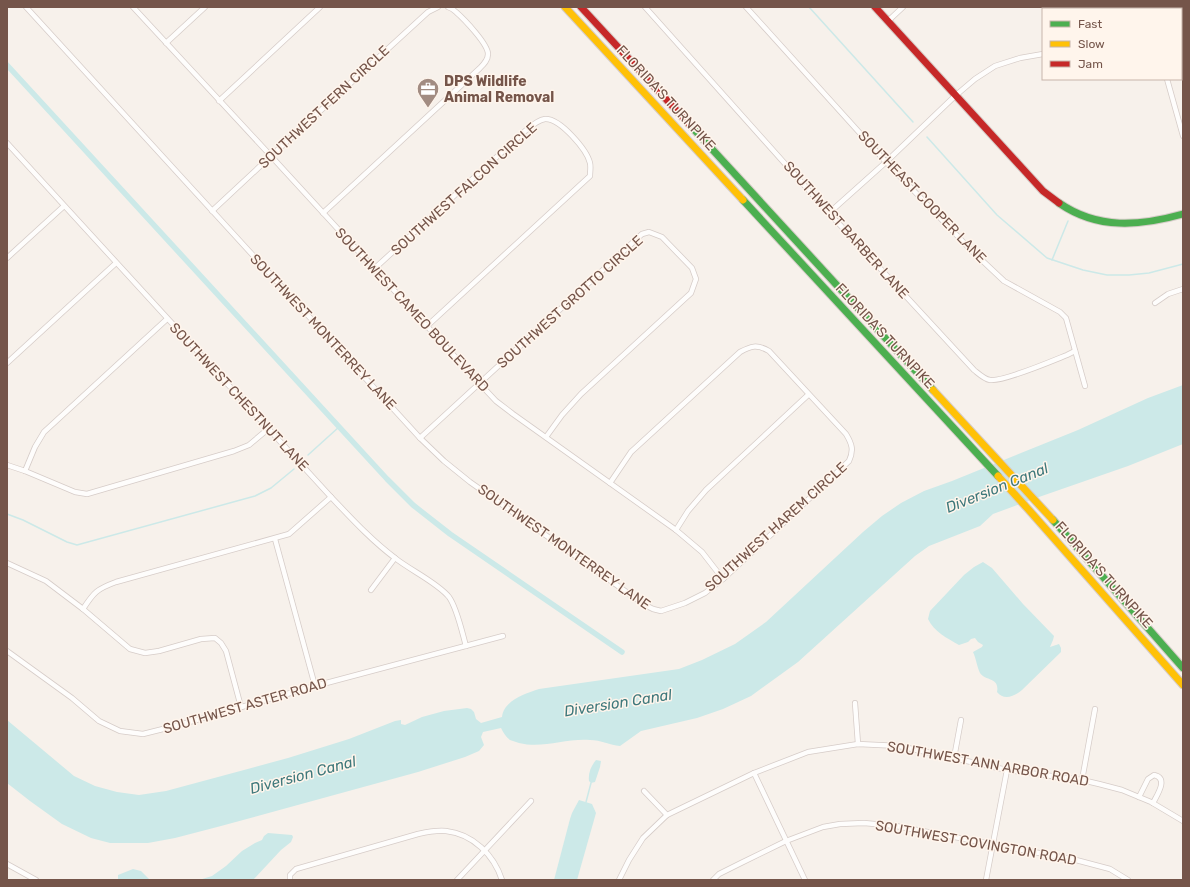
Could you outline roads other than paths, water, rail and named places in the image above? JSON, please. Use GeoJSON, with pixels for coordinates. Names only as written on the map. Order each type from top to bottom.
{"type":"FeatureCollection","features":[{"type":"Feature","properties":{"kind":"main road","name":"FLORIDA'S TURNPIKE"},"geometry":{"type":"LineString","coordinates":[[565,7],[1028,509],[1183,685]]}},
{"type":"Feature","properties":{"kind":"main road","name":"FLORIDA'S TURNPIKE"},"geometry":{"type":"LineString","coordinates":[[581,7],[1039,505],[1183,668]]}},
{"type":"Feature","properties":{"kind":"main road"},"geometry":{"type":"LineString","coordinates":[[875,7],[1043,191],[1068,209],[1092,220],[1114,224],[1135,224],[1183,214]]}},
{"type":"Feature","properties":{"kind":"street","name":"SOUTHWEST MONTERREY LANE"},"geometry":{"type":"LineString","coordinates":[[26,7],[420,438],[444,461],[470,482],[645,605],[660,611]]}},
{"type":"Feature","properties":{"kind":"street","name":"SOUTHWEST CAMEO BOULEVARD"},"geometry":{"type":"LineString","coordinates":[[133,7],[426,327],[496,401],[676,530],[702,552],[723,579]]}},
{"type":"Feature","properties":{"kind":"street"},"geometry":{"type":"LineString","coordinates":[[166,43],[205,7]]}},
{"type":"Feature","properties":{"kind":"street"},"geometry":{"type":"LineString","coordinates":[[219,101],[320,7]]}},
{"type":"Feature","properties":{"kind":"street","name":"SOUTHWEST FERN CIRCLE"},"geometry":{"type":"LineString","coordinates":[[212,211],[428,12],[438,7]]}},
{"type":"Feature","properties":{"kind":"street"},"geometry":{"type":"LineString","coordinates":[[323,213],[486,61],[488,54],[487,48],[483,41],[455,10],[448,7]]}},
{"type":"Feature","properties":{"kind":"street","name":"SOUTHWEST BARBER LANE"},"geometry":{"type":"LineString","coordinates":[[645,7],[829,213],[974,370],[984,378],[991,380],[1003,379],[1075,351]]}},
{"type":"Feature","properties":{"kind":"street","name":"SOUTHEAST COOPER LANE"},"geometry":{"type":"LineString","coordinates":[[746,7],[886,162],[970,250],[1004,281],[1060,312],[1066,318],[1085,386]]}},
{"type":"Feature","properties":{"kind":"street"},"geometry":{"type":"LineString","coordinates":[[888,21],[904,7]]}},
{"type":"Feature","properties":{"kind":"street"},"geometry":{"type":"LineString","coordinates":[[829,213],[975,79],[994,66],[1020,58],[1042,54]]}},
{"type":"Feature","properties":{"kind":"street"},"geometry":{"type":"LineString","coordinates":[[1167,80],[1183,133]]}},
{"type":"Feature","properties":{"kind":"street","name":"SOUTHWEST FALCON CIRCLE"},"geometry":{"type":"LineString","coordinates":[[374,269],[536,122],[546,119],[557,123],[580,144],[591,165],[590,176],[426,327]]}},
{"type":"Feature","properties":{"kind":"street","name":"SOUTHWEST CHESTNUT LANE"},"geometry":{"type":"LineString","coordinates":[[7,143],[167,320],[331,497],[395,558],[439,588],[449,597],[454,606],[466,646]]}},
{"type":"Feature","properties":{"kind":"street"},"geometry":{"type":"LineString","coordinates":[[7,152],[11,148]]}},
{"type":"Feature","properties":{"kind":"street"},"geometry":{"type":"LineString","coordinates":[[7,258],[64,206]]}},
{"type":"Feature","properties":{"kind":"street","name":"SOUTHWEST GROTTO CIRCLE"},"geometry":{"type":"LineString","coordinates":[[420,438],[642,234],[650,232],[662,237],[692,268],[696,279],[691,293],[581,394],[562,414],[546,437]]}},
{"type":"Feature","properties":{"kind":"street"},"geometry":{"type":"LineString","coordinates":[[7,363],[116,263]]}},
{"type":"Feature","properties":{"kind":"street"},"geometry":{"type":"LineString","coordinates":[[1155,303],[1168,294],[1183,289]]}},
{"type":"Feature","properties":{"kind":"street"},"geometry":{"type":"LineString","coordinates":[[25,471],[35,447],[44,432],[167,320]]}},
{"type":"Feature","properties":{"kind":"street","name":"SOUTHWEST HAREM CIRCLE"},"geometry":{"type":"LineString","coordinates":[[610,483],[631,452],[740,352],[750,347],[762,347],[768,351],[846,434],[851,443],[852,454],[849,461],[723,579],[705,593],[685,603],[660,611]]}},
{"type":"Feature","properties":{"kind":"street"},"geometry":{"type":"LineString","coordinates":[[676,530],[688,511],[706,490],[808,395]]}},
{"type":"Feature","properties":{"kind":"street"},"geometry":{"type":"LineString","coordinates":[[7,465],[75,492],[87,494],[234,451],[249,445],[268,429]]}},
{"type":"Feature","properties":{"kind":"street"},"geometry":{"type":"LineString","coordinates":[[83,609],[92,596],[101,588],[116,582],[289,534],[331,497]]}},
{"type":"Feature","properties":{"kind":"street"},"geometry":{"type":"LineString","coordinates":[[275,539],[315,686]]}},
{"type":"Feature","properties":{"kind":"street"},"geometry":{"type":"LineString","coordinates":[[371,590],[395,558]]}},
{"type":"Feature","properties":{"kind":"street"},"geometry":{"type":"LineString","coordinates":[[7,565],[46,582],[83,609],[130,649],[145,653],[201,639],[214,638],[221,643],[226,651],[241,707]]}},
{"type":"Feature","properties":{"kind":"street","name":"SOUTHWEST ASTER ROAD"},"geometry":{"type":"LineString","coordinates":[[7,651],[72,698],[99,721],[120,731],[143,734],[503,636]]}},
{"type":"Feature","properties":{"kind":"street"},"geometry":{"type":"LineString","coordinates":[[855,703],[858,744]]}},
{"type":"Feature","properties":{"kind":"street"},"geometry":{"type":"LineString","coordinates":[[1082,780],[1095,709]]}},
{"type":"Feature","properties":{"kind":"street"},"geometry":{"type":"LineString","coordinates":[[954,758],[961,720]]}},
{"type":"Feature","properties":{"kind":"street","name":"SOUTHWEST ANN ARBOR ROAD"},"geometry":{"type":"LineString","coordinates":[[619,880],[629,860],[643,838],[667,816],[754,773],[808,752],[858,744],[899,746],[1007,770],[1082,780],[1122,790],[1153,803],[1183,821]]}},
{"type":"Feature","properties":{"kind":"street"},"geometry":{"type":"LineString","coordinates":[[986,880],[1007,770]]}},
{"type":"Feature","properties":{"kind":"street"},"geometry":{"type":"LineString","coordinates":[[754,773],[805,880]]}},
{"type":"Feature","properties":{"kind":"street"},"geometry":{"type":"LineString","coordinates":[[1139,797],[1148,779],[1158,776],[1162,783],[1153,803]]}},
{"type":"Feature","properties":{"kind":"street"},"geometry":{"type":"LineString","coordinates":[[644,791],[667,816]]}},
{"type":"Feature","properties":{"kind":"street"},"geometry":{"type":"LineString","coordinates":[[457,880],[531,801]]}},
{"type":"Feature","properties":{"kind":"street","name":"SOUTHWEST COVINGTON ROAD"},"geometry":{"type":"LineString","coordinates":[[713,880],[719,874],[786,841],[823,827],[840,824],[864,823],[896,826],[1076,860],[1110,869],[1128,880]]}},
{"type":"Feature","properties":{"kind":"street"},"geometry":{"type":"LineString","coordinates":[[290,879],[292,872],[296,868],[430,832],[445,831],[458,834],[474,842],[484,850],[496,865],[502,880]]}},
{"type":"Feature","properties":{"kind":"street"},"geometry":{"type":"LineString","coordinates":[[7,864],[36,880]]}},
{"type":"Feature","properties":{"kind":"water","name":"Diversion Canal"},"geometry":{"type":"Polygon","coordinates":[[[1183,385],[1183,444],[1128,466],[993,514],[980,526],[929,546],[915,556],[798,662],[751,696],[723,709],[697,718],[641,731],[620,746],[594,740],[572,740],[528,745],[510,740],[501,728],[483,732],[481,737],[484,745],[479,751],[465,757],[418,772],[221,826],[175,838],[148,843],[110,843],[91,838],[62,824],[7,783],[7,720],[74,776],[95,786],[117,792],[139,795],[166,791],[288,758],[349,739],[395,721],[401,720],[401,724],[405,725],[422,717],[444,711],[467,708],[474,712],[476,719],[481,723],[502,717],[507,706],[516,698],[539,689],[679,669],[735,644],[766,622],[863,532],[901,503],[924,491],[1078,430],[1148,398],[1183,385]]]}},
{"type":"Feature","properties":{"kind":"water"},"geometry":{"type":"Polygon","coordinates":[[[983,562],[992,568],[1023,604],[1054,636],[1050,647],[1059,644],[1061,648],[1061,652],[1022,690],[1010,697],[1000,695],[997,692],[996,684],[980,673],[973,652],[983,645],[975,638],[959,645],[937,631],[928,619],[930,611],[964,575],[983,562]]]}},
{"type":"Feature","properties":{"kind":"water"},"geometry":{"type":"Polygon","coordinates":[[[596,760],[601,761],[600,767],[595,782],[591,783],[589,781],[589,772],[596,760]]]}},
{"type":"Feature","properties":{"kind":"water"},"geometry":{"type":"Polygon","coordinates":[[[579,800],[592,804],[596,813],[577,880],[554,880],[570,819],[579,800]]]}},
{"type":"Feature","properties":{"kind":"water"},"geometry":{"type":"Polygon","coordinates":[[[268,833],[292,835],[293,837],[291,842],[281,850],[253,880],[199,880],[212,876],[226,866],[242,851],[262,840],[268,833]]]}},
{"type":"Feature","properties":{"kind":"water"},"geometry":{"type":"Polygon","coordinates":[[[133,869],[141,871],[150,880],[118,880],[118,875],[133,869]]]}},
{"type":"Feature","properties":{"kind":"waterway"},"geometry":{"type":"LineString","coordinates":[[809,7],[913,122]]}},
{"type":"Feature","properties":{"kind":"waterway"},"geometry":{"type":"LineString","coordinates":[[7,65],[387,479],[413,505],[450,534],[622,652]]}},
{"type":"Feature","properties":{"kind":"waterway"},"geometry":{"type":"LineString","coordinates":[[927,137],[997,215],[1047,258],[1083,270],[1107,275],[1149,273],[1183,264]]}},
{"type":"Feature","properties":{"kind":"waterway"},"geometry":{"type":"LineString","coordinates":[[1052,260],[1068,221]]}},
{"type":"Feature","properties":{"kind":"waterway"},"geometry":{"type":"LineString","coordinates":[[308,455],[339,427]]}},
{"type":"Feature","properties":{"kind":"waterway"},"geometry":{"type":"LineString","coordinates":[[7,514],[23,520],[67,542],[77,545],[255,496],[271,488],[294,469]]}},
{"type":"Feature","properties":{"kind":"waterway"},"geometry":{"type":"LineString","coordinates":[[586,802],[591,783]]}},
{"type":"Feature","properties":{"kind":"place","name":"DPS Wildlife Animal Removal"},"geometry":{"type":"Point","coordinates":[428,108]}}]}
